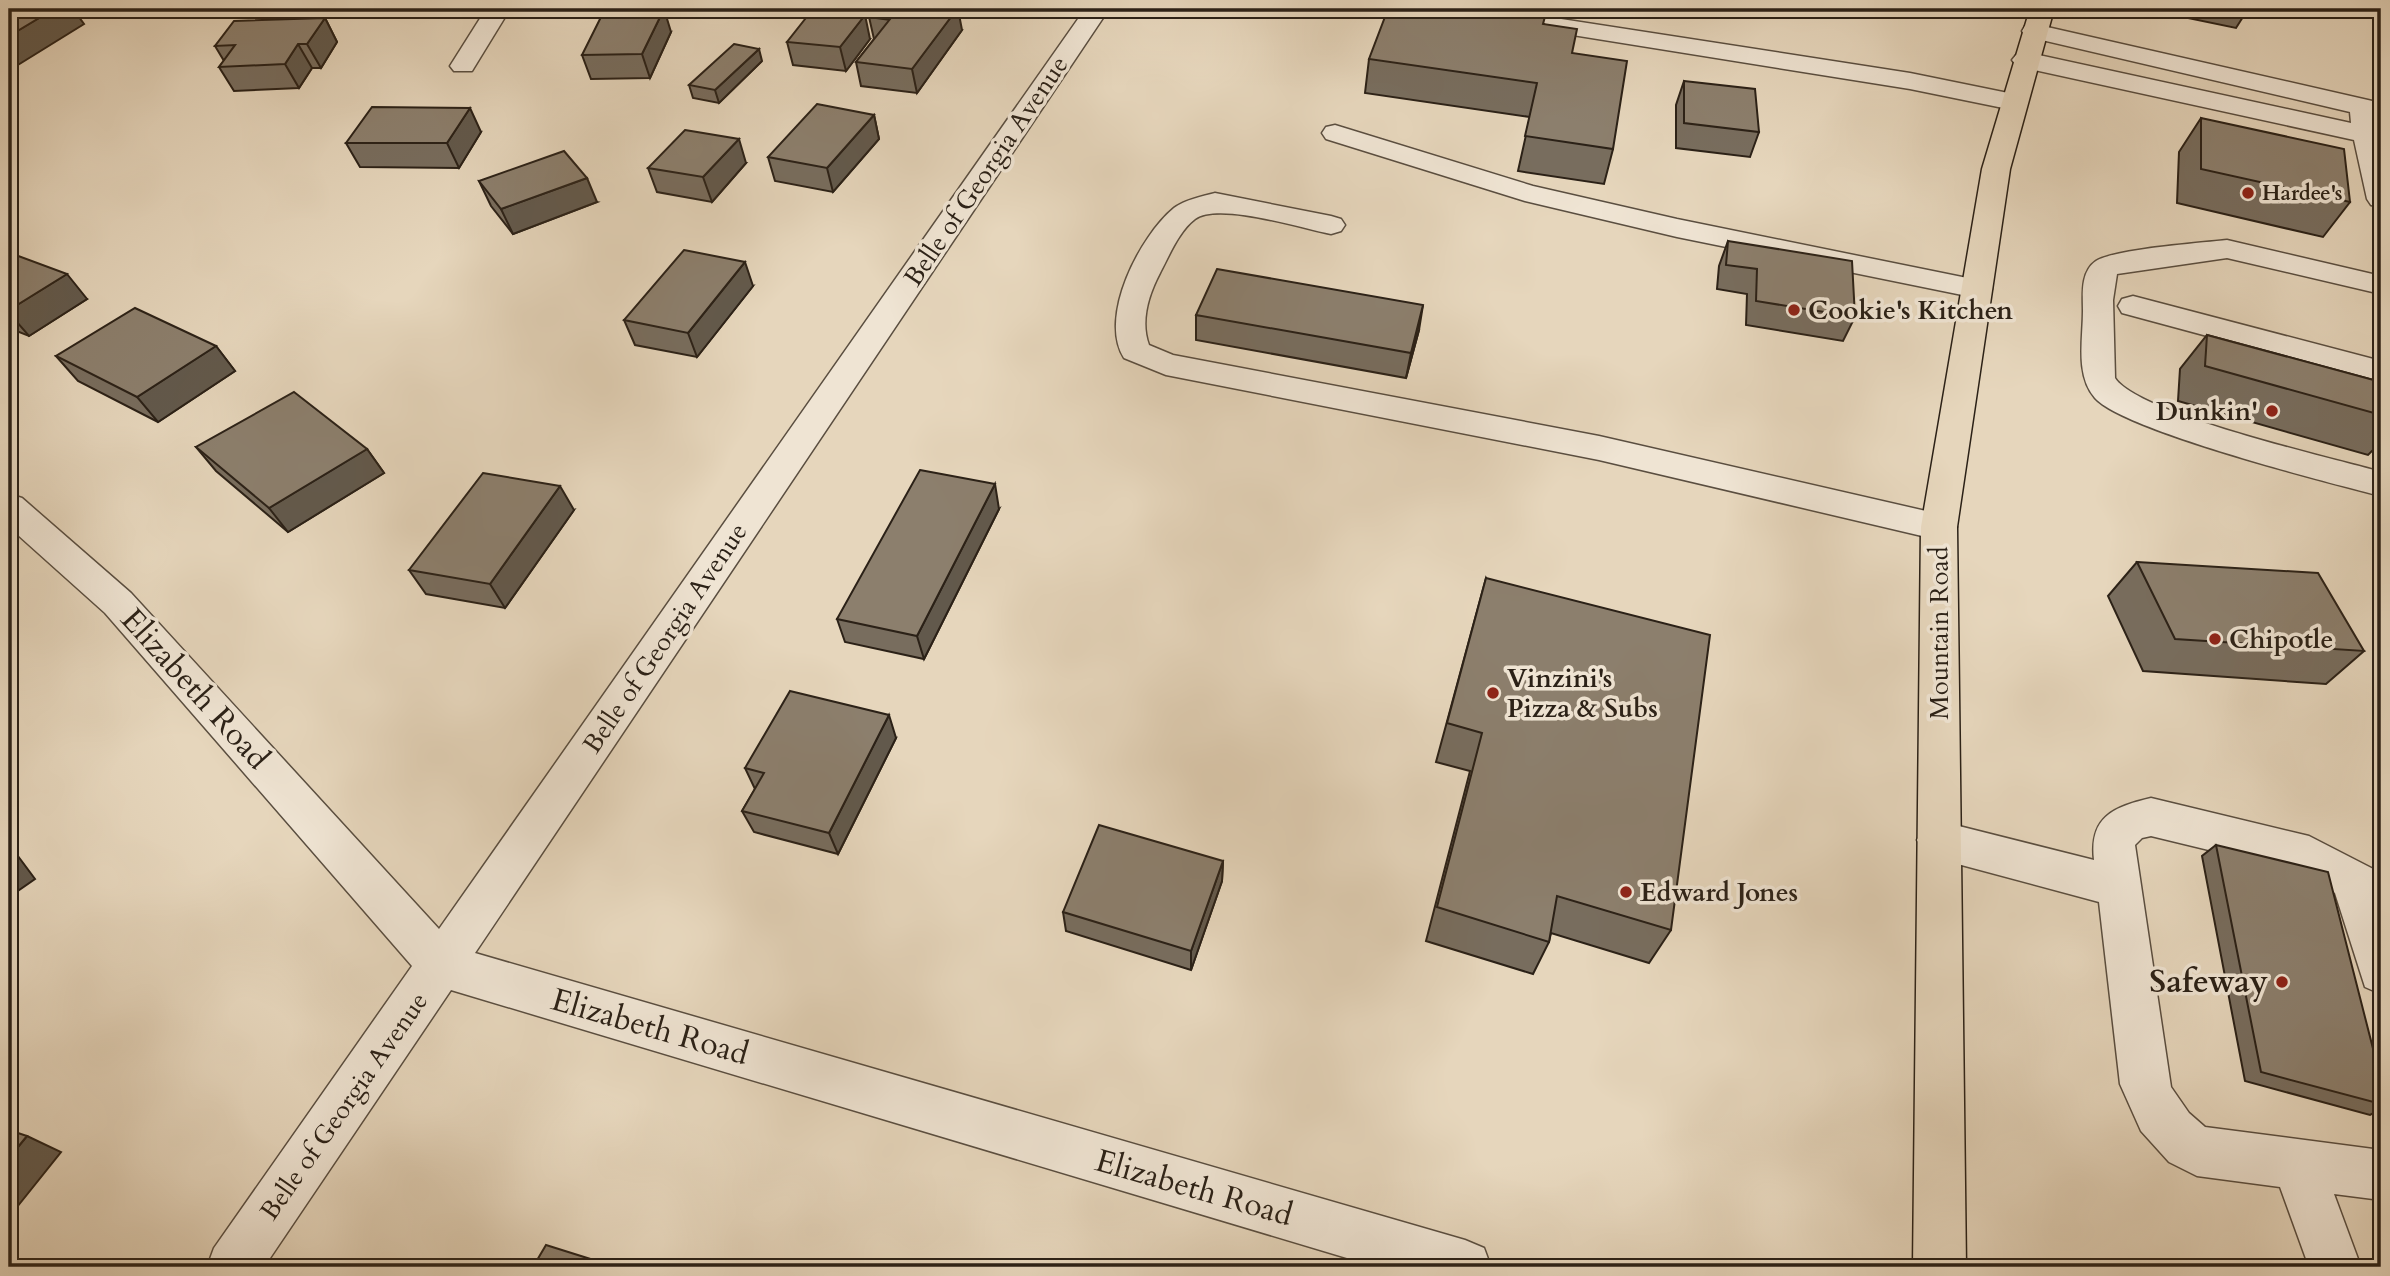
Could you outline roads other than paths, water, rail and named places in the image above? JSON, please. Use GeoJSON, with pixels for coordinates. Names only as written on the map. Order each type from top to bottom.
{"type":"FeatureCollection","features":[{"type":"Feature","properties":{"kind":"main road","name":"Mountain Road"},"geometry":{"type":"LineString","coordinates":[[1939,1267],[1940,527],[1996,169],[2034,33]]}},
{"type":"Feature","properties":{"kind":"street"},"geometry":{"type":"LineString","coordinates":[[464,66],[498,9]]}},
{"type":"Feature","properties":{"kind":"street","name":"Belle of Georgia Avenue"},"geometry":{"type":"LineString","coordinates":[[233,1267],[1097,9]]}},
{"type":"Feature","properties":{"kind":"street"},"geometry":{"type":"LineString","coordinates":[[1472,12],[1910,81],[2013,102]]}},
{"type":"Feature","properties":{"kind":"street"},"geometry":{"type":"LineString","coordinates":[[2034,33],[2372,109],[2381,199]]}},
{"type":"Feature","properties":{"kind":"street"},"geometry":{"type":"LineString","coordinates":[[2034,33],[2373,137]]}},
{"type":"Feature","properties":{"kind":"street"},"geometry":{"type":"LineString","coordinates":[[1335,133],[1525,193],[1677,228],[1977,289]]}},
{"type":"Feature","properties":{"kind":"street"},"geometry":{"type":"LineString","coordinates":[[1331,225],[1215,202],[1185,213],[1161,243],[1133,296],[1130,338],[1135,351],[1166,364],[1599,448],[1940,527]]}},
{"type":"Feature","properties":{"kind":"street"},"geometry":{"type":"LineString","coordinates":[[2381,285],[2227,249],[2132,261],[2106,268],[2099,277],[2098,300],[2099,378],[2107,391],[2145,414],[2381,484]]}},
{"type":"Feature","properties":{"kind":"street"},"geometry":{"type":"LineString","coordinates":[[2133,306],[2381,372]]}},
{"type":"Feature","properties":{"kind":"street","name":"Elizabeth Road"},"geometry":{"type":"LineString","coordinates":[[9,507],[118,603],[441,965],[1465,1267]]}},
{"type":"Feature","properties":{"kind":"street"},"geometry":{"type":"LineString","coordinates":[[2381,972],[2368,888],[2309,855],[2151,817],[2129,822],[2113,840],[2144,1084],[2156,1114],[2180,1140],[2197,1151],[2381,1175]]}},
{"type":"Feature","properties":{"kind":"street"},"geometry":{"type":"LineString","coordinates":[[1939,840],[2119,887]]}},
{"type":"Feature","properties":{"kind":"street"},"geometry":{"type":"LineString","coordinates":[[2298,1165],[2335,1267]]}},
{"type":"Feature","properties":{"kind":"place","name":"Hardee's"},"geometry":{"type":"Point","coordinates":[2248,193]}},
{"type":"Feature","properties":{"kind":"place","name":"Cookie's Kitchen"},"geometry":{"type":"Point","coordinates":[1794,310]}},
{"type":"Feature","properties":{"kind":"place","name":"Dunkin'"},"geometry":{"type":"Point","coordinates":[2272,411]}},
{"type":"Feature","properties":{"kind":"place","name":"Chipotle"},"geometry":{"type":"Point","coordinates":[2215,639]}},
{"type":"Feature","properties":{"kind":"place","name":"Vinzini's Pizza & Subs"},"geometry":{"type":"Point","coordinates":[1493,693]}},
{"type":"Feature","properties":{"kind":"place","name":"Edward Jones"},"geometry":{"type":"Point","coordinates":[1626,892]}},
{"type":"Feature","properties":{"kind":"place","name":"Safeway"},"geometry":{"type":"Point","coordinates":[2282,982]}}]}
